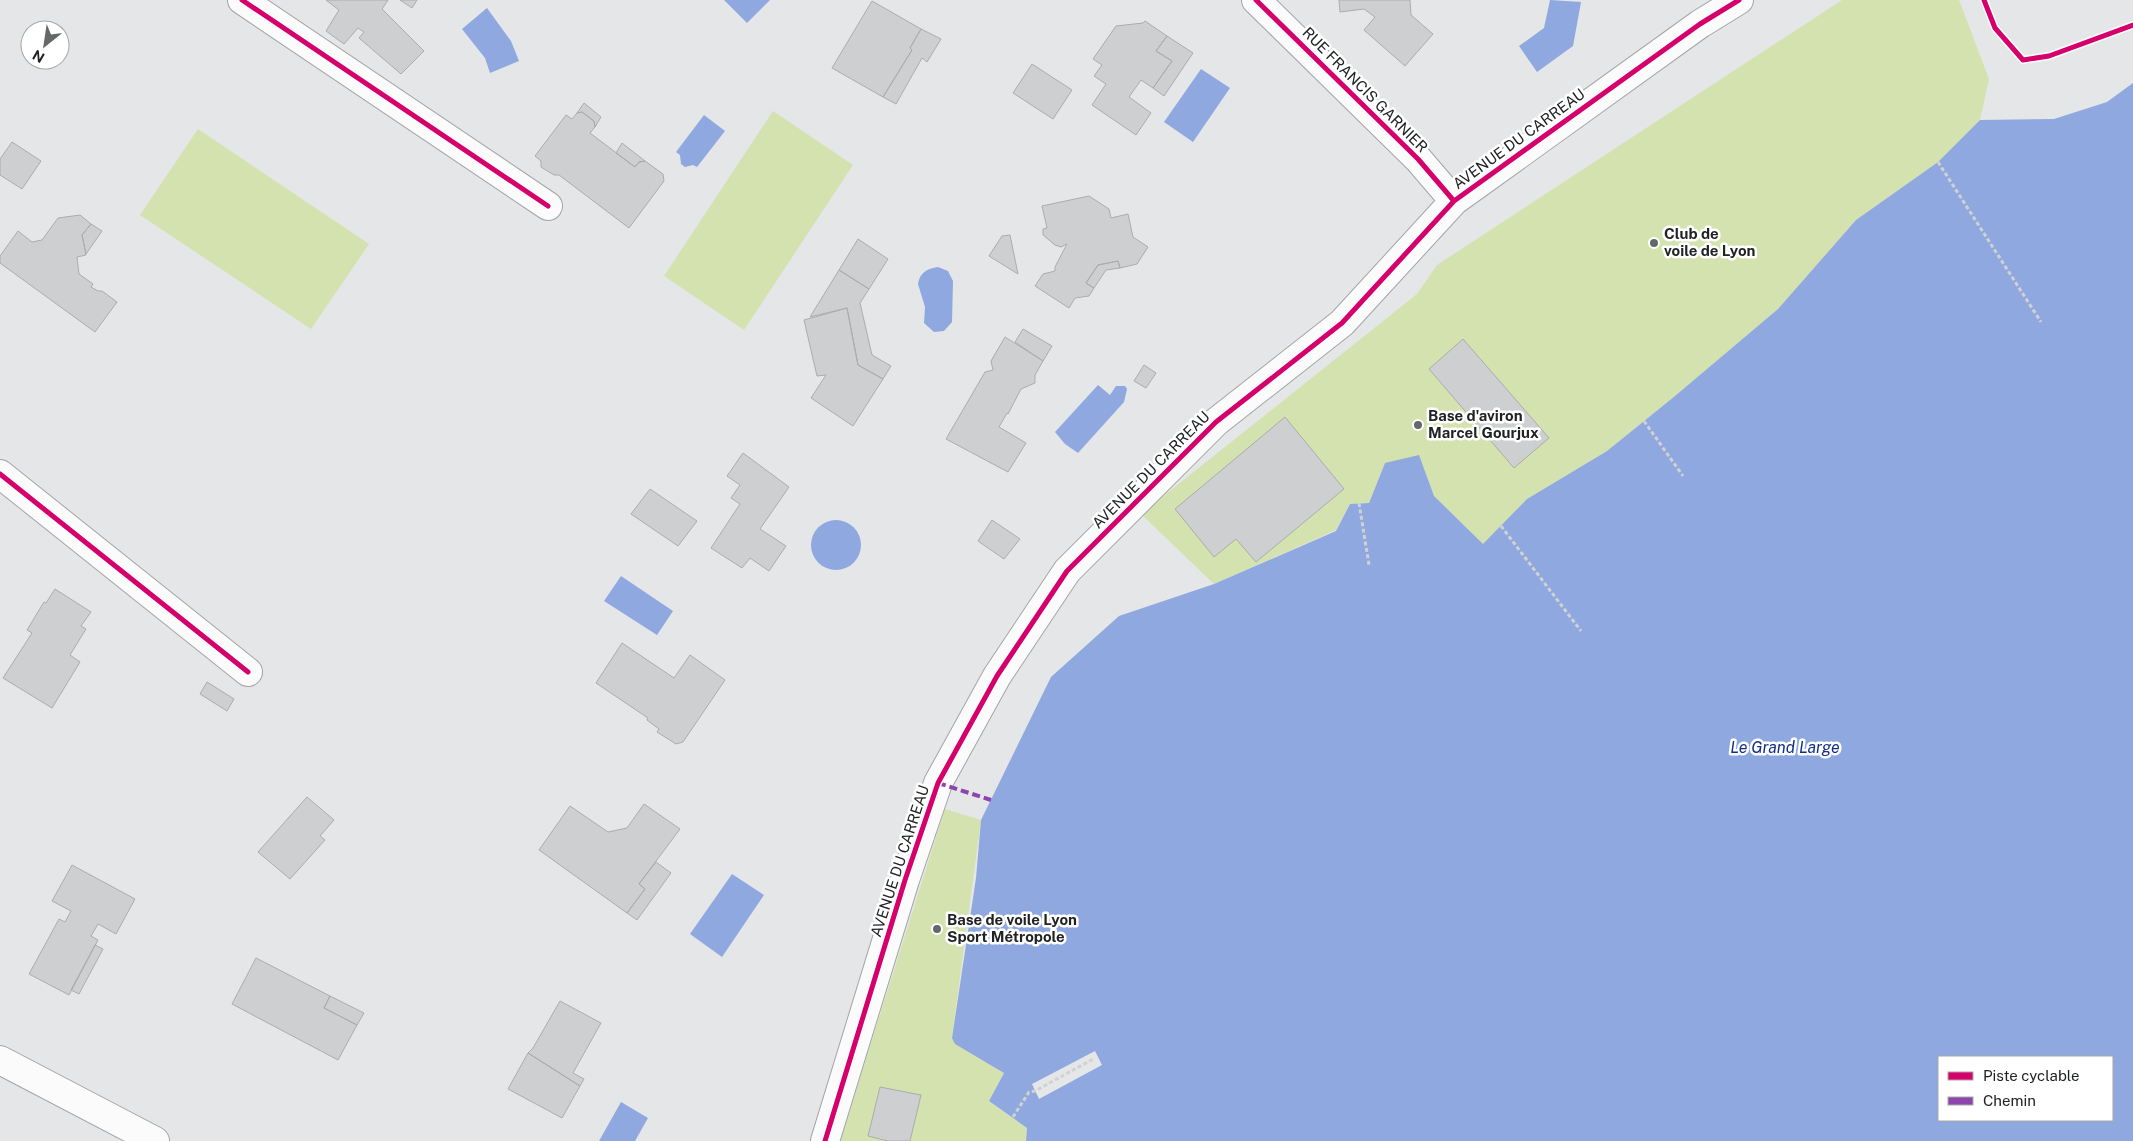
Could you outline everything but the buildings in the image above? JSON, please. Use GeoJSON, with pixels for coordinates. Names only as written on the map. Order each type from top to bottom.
{"type":"FeatureCollection","features":[{"type":"Feature","properties":{"kind":"street"},"geometry":{"type":"LineString","coordinates":[[242,0],[548,206]]}},
{"type":"Feature","properties":{"kind":"street","name":"RUE FRANCIS GARNIER"},"geometry":{"type":"LineString","coordinates":[[1256,0],[1418,159],[1454,201]]}},
{"type":"Feature","properties":{"kind":"street","name":"AVENUE DU CARREAU"},"geometry":{"type":"LineString","coordinates":[[825,1141],[905,880],[938,782],[997,676],[1066,571],[1216,422],[1342,323],[1454,201],[1700,24],[1739,0]]}},
{"type":"Feature","properties":{"kind":"street"},"geometry":{"type":"LineString","coordinates":[[0,474],[248,672]]}},
{"type":"Feature","properties":{"kind":"street"},"geometry":{"type":"LineString","coordinates":[[0,1060],[155,1141]]}},
{"type":"Feature","properties":{"kind":"path"},"geometry":{"type":"LineString","coordinates":[[1938,162],[2042,322]]}},
{"type":"Feature","properties":{"kind":"path"},"geometry":{"type":"LineString","coordinates":[[1644,421],[1683,476]]}},
{"type":"Feature","properties":{"kind":"path"},"geometry":{"type":"LineString","coordinates":[[1359,503],[1369,565]]}},
{"type":"Feature","properties":{"kind":"path"},"geometry":{"type":"LineString","coordinates":[[1501,526],[1582,631]]}},
{"type":"Feature","properties":{"kind":"path"},"geometry":{"type":"LineString","coordinates":[[1013,1118],[1029,1092],[1035,1091],[1095,1058]]}},
{"type":"Feature","properties":{"kind":"green space","name":"Club de voile de Lyon"},"geometry":{"type":"Polygon","coordinates":[[[1842,0],[1959,0],[1989,79],[1980,120],[1938,162],[1856,220],[1778,309],[1607,451],[1527,499],[1483,545],[1434,496],[1385,463],[1369,503],[1350,504],[1336,530],[1214,584],[1141,514],[1417,294],[1437,265],[1842,0]]]}},
{"type":"Feature","properties":{"kind":"green space"},"geometry":{"type":"Polygon","coordinates":[[[773,111],[853,165],[744,330],[664,276],[773,111]]]}},
{"type":"Feature","properties":{"kind":"green space"},"geometry":{"type":"Polygon","coordinates":[[[198,129],[369,244],[311,329],[140,215],[198,129]]]}},
{"type":"Feature","properties":{"kind":"green space","name":"Base de voile Lyon Sport Métropole"},"geometry":{"type":"Polygon","coordinates":[[[945,809],[981,820],[952,1037],[1004,1073],[989,1101],[1027,1128],[1026,1141],[840,1141],[945,809]]]}},
{"type":"Feature","properties":{"kind":"water"},"geometry":{"type":"Polygon","coordinates":[[[724,0],[770,0],[747,23],[724,0]]]}},
{"type":"Feature","properties":{"kind":"water"},"geometry":{"type":"Polygon","coordinates":[[[1550,0],[1581,2],[1573,46],[1537,72],[1519,46],[1544,28],[1550,0]]]}},
{"type":"Feature","properties":{"kind":"water"},"geometry":{"type":"Polygon","coordinates":[[[487,8],[511,41],[519,61],[490,73],[485,58],[462,29],[487,8]]]}},
{"type":"Feature","properties":{"kind":"water"},"geometry":{"type":"Polygon","coordinates":[[[1201,69],[1230,88],[1193,142],[1164,122],[1201,69]]]}},
{"type":"Feature","properties":{"kind":"water","name":"Le Grand Large"},"geometry":{"type":"Polygon","coordinates":[[[2133,83],[2133,1141],[1026,1141],[1027,1128],[989,1101],[1004,1073],[955,1044],[952,1038],[976,878],[981,820],[1051,677],[1119,616],[1214,584],[1336,531],[1350,504],[1369,503],[1385,463],[1419,455],[1434,496],[1483,544],[1527,499],[1607,451],[1778,309],[1856,220],[1938,162],[1980,120],[2054,119],[2107,102],[2133,83]]]}},
{"type":"Feature","properties":{"kind":"water"},"geometry":{"type":"Polygon","coordinates":[[[704,115],[725,131],[697,167],[693,165],[685,167],[681,164],[680,155],[676,152],[704,115]]]}},
{"type":"Feature","properties":{"kind":"water"},"geometry":{"type":"Polygon","coordinates":[[[938,267],[948,271],[953,281],[952,322],[944,331],[934,332],[924,323],[925,307],[918,284],[920,277],[925,272],[938,267]]]}},
{"type":"Feature","properties":{"kind":"water"},"geometry":{"type":"Polygon","coordinates":[[[1098,385],[1110,395],[1116,386],[1125,386],[1127,389],[1124,402],[1078,453],[1065,444],[1055,432],[1098,385]]]}},
{"type":"Feature","properties":{"kind":"water"},"geometry":{"type":"Polygon","coordinates":[[[836,520],[845,522],[856,531],[861,545],[859,554],[850,565],[836,570],[827,568],[816,559],[811,545],[813,536],[822,525],[836,520]]]}},
{"type":"Feature","properties":{"kind":"water"},"geometry":{"type":"Polygon","coordinates":[[[621,576],[673,611],[657,635],[604,601],[621,576]]]}},
{"type":"Feature","properties":{"kind":"water"},"geometry":{"type":"Polygon","coordinates":[[[732,874],[764,895],[722,957],[690,934],[732,874]]]}},
{"type":"Feature","properties":{"kind":"water"},"geometry":{"type":"Polygon","coordinates":[[[621,1102],[648,1118],[635,1141],[599,1141],[621,1102]]]}},
{"type":"Feature","properties":{"kind":"pier"},"geometry":{"type":"Polygon","coordinates":[[[1095,1051],[1102,1065],[1039,1099],[1032,1084],[1095,1051]]]}},
{"type":"Feature","properties":{"kind":"marked path"},"geometry":{"type":"LineString","coordinates":[[938,783],[991,800]]}},
{"type":"Feature","properties":{"kind":"cycle path"},"geometry":{"type":"LineString","coordinates":[[242,0],[548,206]]}},
{"type":"Feature","properties":{"kind":"cycle path"},"geometry":{"type":"LineString","coordinates":[[1256,0],[1418,159],[1454,201]]}},
{"type":"Feature","properties":{"kind":"cycle path"},"geometry":{"type":"LineString","coordinates":[[825,1141],[905,880],[938,783],[997,676],[1067,571],[1216,422],[1342,323],[1454,201],[1700,24],[1739,0]]}},
{"type":"Feature","properties":{"kind":"cycle path"},"geometry":{"type":"LineString","coordinates":[[1984,0],[1995,28],[2023,60],[2049,56],[2133,25]]}},
{"type":"Feature","properties":{"kind":"cycle path"},"geometry":{"type":"LineString","coordinates":[[0,474],[248,672]]}},
{"type":"Feature","properties":{"kind":"place","name":"Club de voile de Lyon"},"geometry":{"type":"Point","coordinates":[1654,243]}},
{"type":"Feature","properties":{"kind":"place","name":"Base d'aviron Marcel Gourjux"},"geometry":{"type":"Point","coordinates":[1418,425]}},
{"type":"Feature","properties":{"kind":"place","name":"Base de voile Lyon Sport Métropole"},"geometry":{"type":"Point","coordinates":[937,929]}}]}
